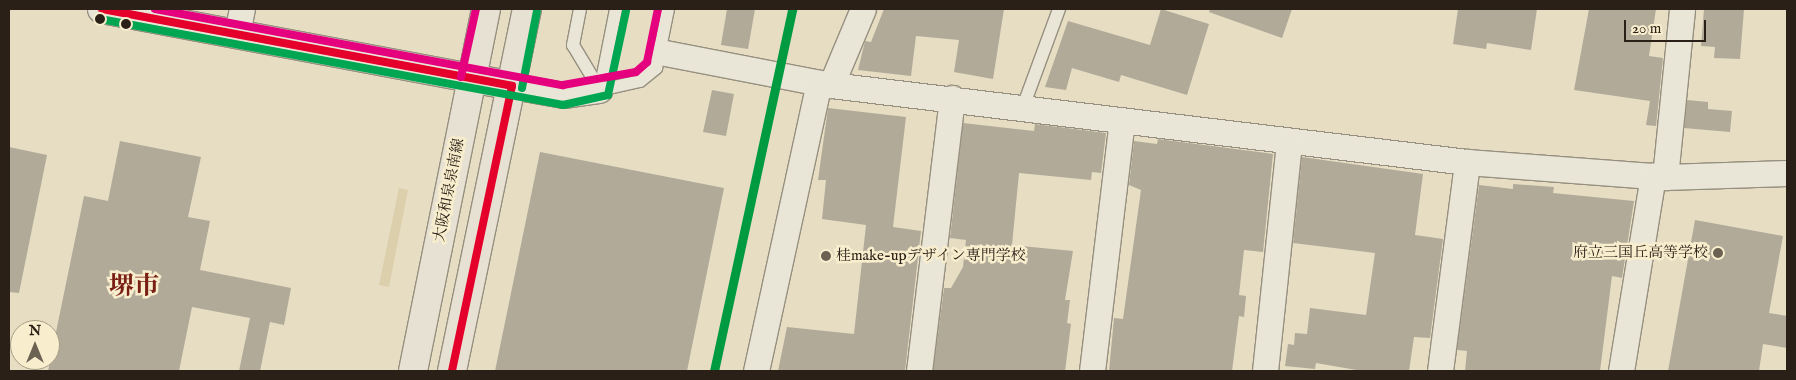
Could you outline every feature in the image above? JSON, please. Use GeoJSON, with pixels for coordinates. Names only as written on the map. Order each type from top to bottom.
{"type":"FeatureCollection","features":[{"type":"Feature","properties":{"kind":"main road","name":"大阪和泉泉南線"},"geometry":{"type":"LineString","coordinates":[[413,371],[486,9]]}},
{"type":"Feature","properties":{"kind":"main road"},"geometry":{"type":"LineString","coordinates":[[452,371],[527,9]]}},
{"type":"Feature","properties":{"kind":"street"},"geometry":{"type":"LineString","coordinates":[[102,9],[239,22],[471,79],[563,96],[600,90]]}},
{"type":"Feature","properties":{"kind":"street"},"geometry":{"type":"LineString","coordinates":[[756,371],[825,84],[863,9]]}},
{"type":"Feature","properties":{"kind":"street"},"geometry":{"type":"LineString","coordinates":[[1621,371],[1659,176],[1682,9]]}},
{"type":"Feature","properties":{"kind":"street"},"geometry":{"type":"LineString","coordinates":[[660,52],[825,84],[1023,107],[1122,122],[1467,162],[1659,176],[1787,173]]}},
{"type":"Feature","properties":{"kind":"street"},"geometry":{"type":"LineString","coordinates":[[919,371],[952,98]]}},
{"type":"Feature","properties":{"kind":"street"},"geometry":{"type":"LineString","coordinates":[[1092,371],[1122,122]]}},
{"type":"Feature","properties":{"kind":"street"},"geometry":{"type":"LineString","coordinates":[[1265,371],[1289,141]]}},
{"type":"Feature","properties":{"kind":"street"},"geometry":{"type":"LineString","coordinates":[[1440,371],[1467,162]]}},
{"type":"Feature","properties":{"kind":"lane"},"geometry":{"type":"LineString","coordinates":[[580,9],[574,45],[600,90]]}},
{"type":"Feature","properties":{"kind":"lane"},"geometry":{"type":"LineString","coordinates":[[600,90],[616,9]]}},
{"type":"Feature","properties":{"kind":"lane"},"geometry":{"type":"LineString","coordinates":[[600,90],[640,81],[656,68],[668,9]]}},
{"type":"Feature","properties":{"kind":"lane"},"geometry":{"type":"LineString","coordinates":[[1023,107],[1059,9]]}},
{"type":"Feature","properties":{"kind":"shaded area"},"geometry":{"type":"Polygon","coordinates":[[[399,188],[408,190],[389,287],[379,285],[399,188]]]}},
{"type":"Feature","properties":{"kind":"building"},"geometry":{"type":"Polygon","coordinates":[[[727,9],[755,9],[748,49],[721,45],[727,9]]]}},
{"type":"Feature","properties":{"kind":"building"},"geometry":{"type":"Polygon","coordinates":[[[884,9],[1004,9],[993,79],[954,72],[959,40],[916,36],[911,76],[858,70],[865,41],[871,42],[884,9]]]}},
{"type":"Feature","properties":{"kind":"building"},"geometry":{"type":"Polygon","coordinates":[[[1161,9],[1209,24],[1187,95],[1121,75],[1119,82],[1072,68],[1066,90],[1045,87],[1068,21],[1150,45],[1161,9]]]}},
{"type":"Feature","properties":{"kind":"building"},"geometry":{"type":"Polygon","coordinates":[[[1210,9],[1292,9],[1282,38],[1209,12],[1210,9]]]}},
{"type":"Feature","properties":{"kind":"building"},"geometry":{"type":"Polygon","coordinates":[[[1458,9],[1537,9],[1531,50],[1487,43],[1486,49],[1453,44],[1458,9]]]}},
{"type":"Feature","properties":{"kind":"building"},"geometry":{"type":"Polygon","coordinates":[[[1589,9],[1656,9],[1649,56],[1663,58],[1656,126],[1646,125],[1650,101],[1574,90],[1589,9]]]}},
{"type":"Feature","properties":{"kind":"building"},"geometry":{"type":"Polygon","coordinates":[[[1704,9],[1744,9],[1740,59],[1714,58],[1715,47],[1701,46],[1704,9]]]}},
{"type":"Feature","properties":{"kind":"building"},"geometry":{"type":"Polygon","coordinates":[[[712,90],[734,94],[726,136],[703,132],[712,90]]]}},
{"type":"Feature","properties":{"kind":"building"},"geometry":{"type":"Polygon","coordinates":[[[1687,100],[1708,102],[1708,109],[1732,111],[1730,132],[1684,128],[1687,100]]]}},
{"type":"Feature","properties":{"kind":"building"},"geometry":{"type":"Polygon","coordinates":[[[828,108],[906,117],[893,227],[921,231],[905,371],[778,371],[787,327],[854,334],[866,225],[822,219],[826,180],[818,180],[828,108]]]}},
{"type":"Feature","properties":{"kind":"building"},"geometry":{"type":"Polygon","coordinates":[[[963,123],[1034,131],[1035,124],[1106,133],[1101,173],[1092,172],[1091,180],[1019,173],[1012,245],[1073,251],[1065,300],[1070,300],[1067,323],[1071,324],[1065,371],[933,371],[944,288],[951,288],[963,267],[966,240],[950,238],[963,123]]]}},
{"type":"Feature","properties":{"kind":"building"},"geometry":{"type":"Polygon","coordinates":[[[1158,139],[1273,154],[1263,252],[1244,250],[1239,295],[1246,296],[1244,317],[1239,316],[1232,371],[1109,371],[1114,318],[1123,319],[1141,190],[1129,185],[1134,141],[1157,144],[1158,139]]]}},
{"type":"Feature","properties":{"kind":"building"},"geometry":{"type":"Polygon","coordinates":[[[120,141],[201,157],[188,217],[210,221],[200,270],[291,288],[284,325],[270,322],[260,371],[239,371],[250,318],[192,307],[179,371],[48,371],[60,370],[60,320],[58,320],[84,196],[108,201],[120,141]]]}},
{"type":"Feature","properties":{"kind":"building"},"geometry":{"type":"Polygon","coordinates":[[[9,147],[47,155],[19,293],[9,292],[9,147]]]}},
{"type":"Feature","properties":{"kind":"building"},"geometry":{"type":"Polygon","coordinates":[[[540,152],[724,188],[687,371],[495,371],[540,152]]]}},
{"type":"Feature","properties":{"kind":"building"},"geometry":{"type":"Polygon","coordinates":[[[1302,157],[1423,174],[1415,235],[1443,239],[1430,338],[1414,337],[1409,371],[1362,371],[1316,363],[1315,369],[1285,366],[1288,344],[1294,345],[1295,333],[1307,334],[1310,308],[1366,315],[1375,253],[1293,243],[1302,157]]]}},
{"type":"Feature","properties":{"kind":"building"},"geometry":{"type":"Polygon","coordinates":[[[1513,184],[1554,187],[1553,193],[1634,201],[1622,278],[1612,276],[1600,371],[1465,371],[1467,351],[1457,350],[1479,185],[1513,189],[1513,184]]]}},
{"type":"Feature","properties":{"kind":"building"},"geometry":{"type":"Polygon","coordinates":[[[1695,220],[1783,236],[1769,313],[1787,316],[1787,348],[1763,344],[1759,371],[1668,371],[1695,220]]]}},
{"type":"Feature","properties":{"kind":"transit line"},"geometry":{"type":"LineString","coordinates":[[102,9],[512,86],[452,371]]}},
{"type":"Feature","properties":{"kind":"transit line"},"geometry":{"type":"LineString","coordinates":[[155,9],[563,85],[636,72],[647,62],[658,9]]}},
{"type":"Feature","properties":{"kind":"transit line"},"geometry":{"type":"LineString","coordinates":[[461,77],[476,9]]}},
{"type":"Feature","properties":{"kind":"transit line"},"geometry":{"type":"LineString","coordinates":[[714,371],[792,9]]}},
{"type":"Feature","properties":{"kind":"transit line"},"geometry":{"type":"LineString","coordinates":[[522,88],[537,11]]}},
{"type":"Feature","properties":{"kind":"transit line"},"geometry":{"type":"LineString","coordinates":[[100,19],[563,105],[608,95],[626,11]]}},
{"type":"Feature","properties":{"kind":"place","name":"府立三国丘高等学校"},"geometry":{"type":"Point","coordinates":[1718,253]}},
{"type":"Feature","properties":{"kind":"place","name":"桂make-upデザイン専門学校"},"geometry":{"type":"Point","coordinates":[826,256]}},
{"type":"Feature","properties":{"kind":"district","name":"堺市"},"geometry":{"type":"Point","coordinates":[134,287]}}]}
